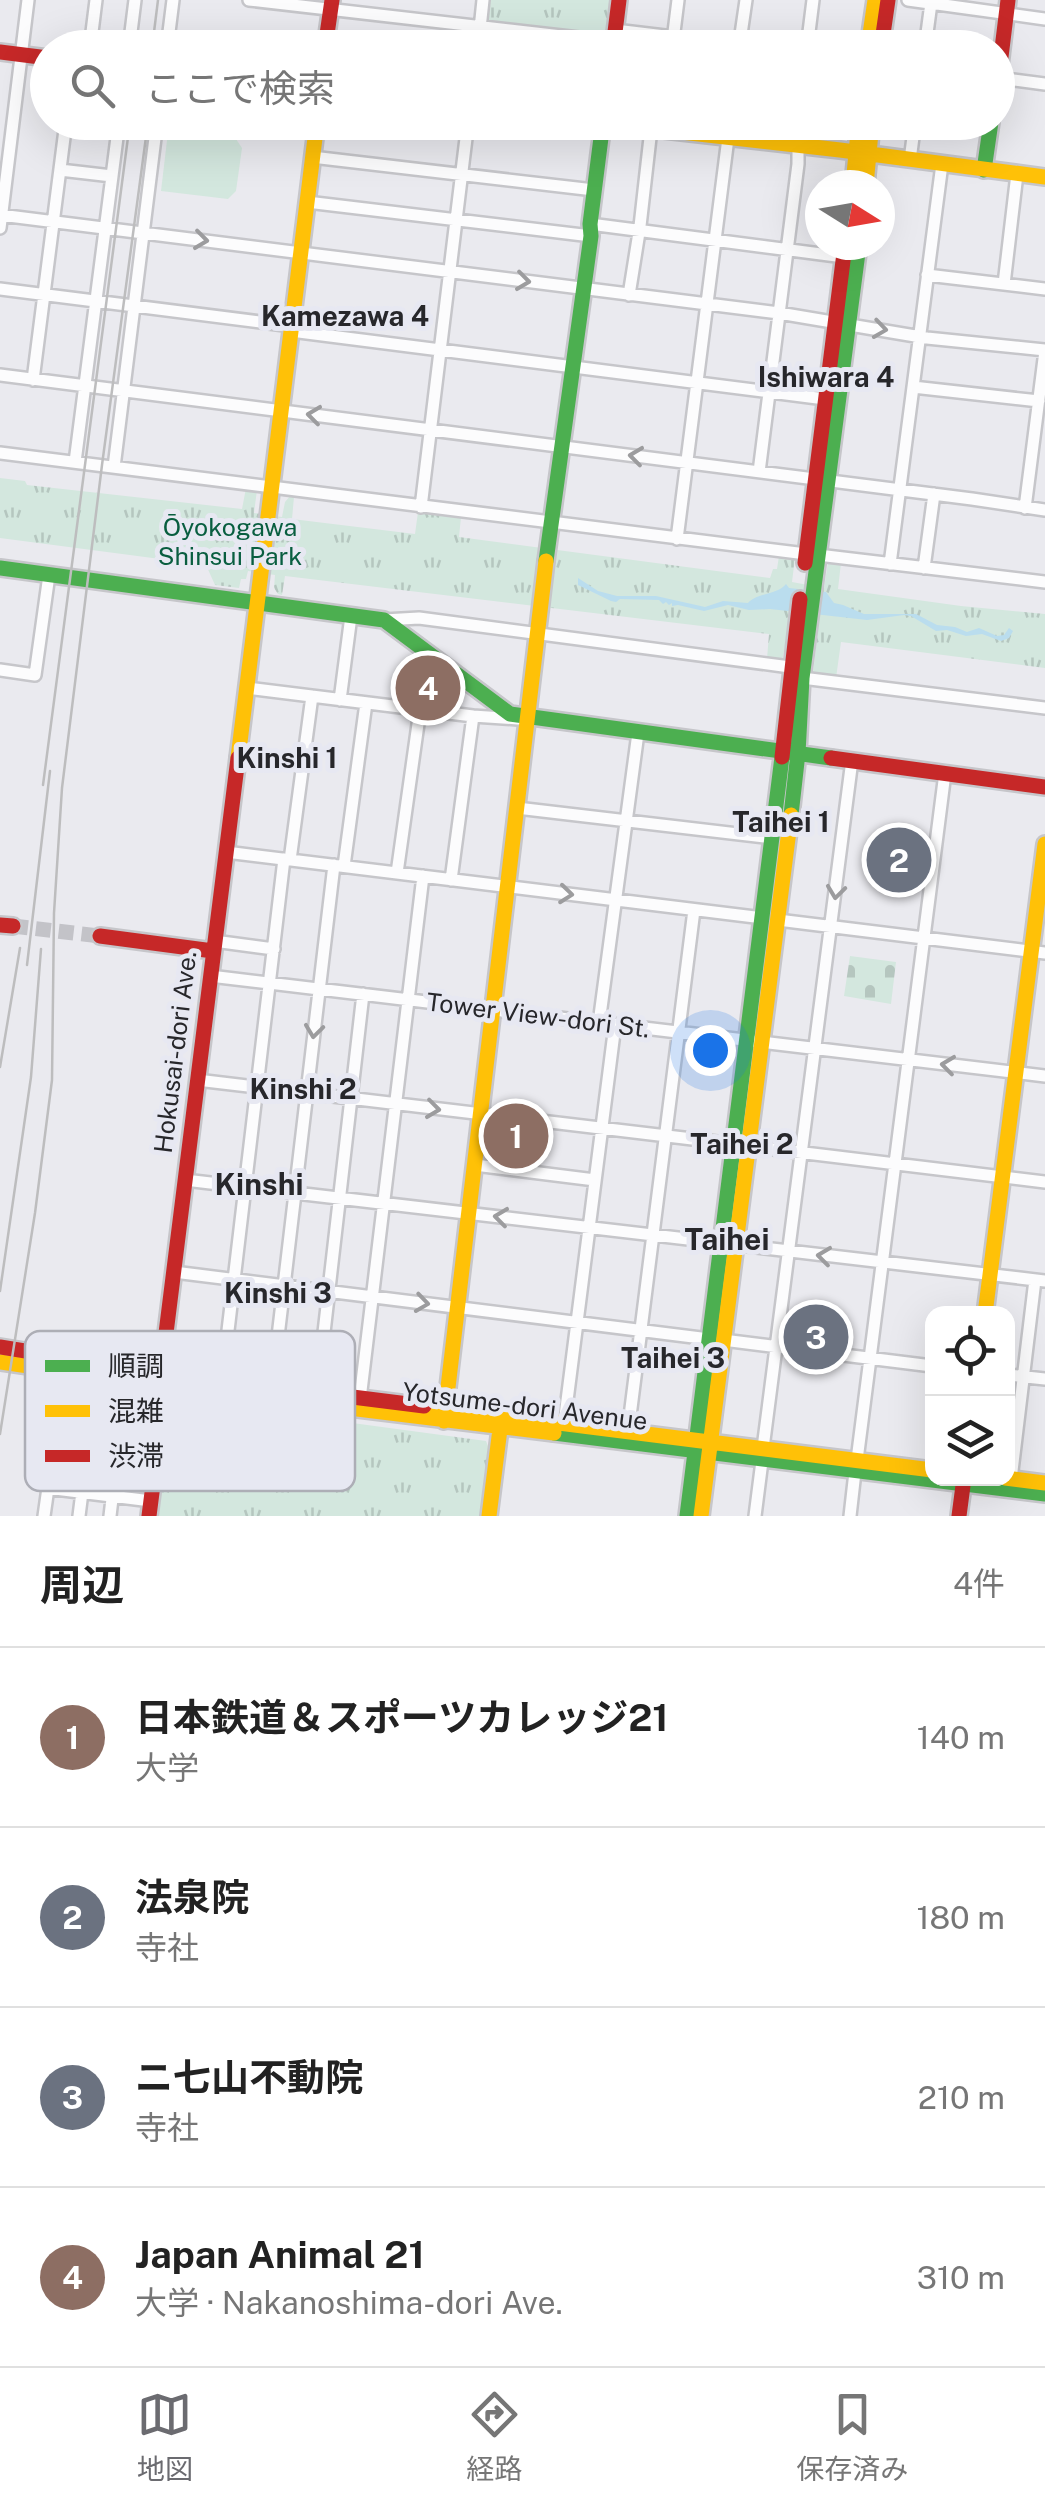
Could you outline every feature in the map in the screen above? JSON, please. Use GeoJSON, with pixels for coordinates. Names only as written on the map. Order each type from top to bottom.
{"type":"FeatureCollection","features":[{"type":"Feature","properties":{"kind":"street"},"geometry":{"type":"LineString","coordinates":[[28,0],[4,163],[0,219],[106,227],[1045,351],[1025,508]]}},
{"type":"Feature","properties":{"kind":"street"},"geometry":{"type":"LineString","coordinates":[[92,30],[96,0]]}},
{"type":"Feature","properties":{"kind":"street"},"geometry":{"type":"LineString","coordinates":[[131,30],[135,0]]}},
{"type":"Feature","properties":{"kind":"street"},"geometry":{"type":"LineString","coordinates":[[169,30],[173,0]]}},
{"type":"Feature","properties":{"kind":"street"},"geometry":{"type":"LineString","coordinates":[[249,0],[331,5],[518,30]]}},
{"type":"Feature","properties":{"kind":"street"},"geometry":{"type":"LineString","coordinates":[[480,30],[484,0]]}},
{"type":"Feature","properties":{"kind":"street"},"geometry":{"type":"LineString","coordinates":[[615,30],[619,0]]}},
{"type":"Feature","properties":{"kind":"street"},"geometry":{"type":"LineString","coordinates":[[674,30],[678,0]]}},
{"type":"Feature","properties":{"kind":"street"},"geometry":{"type":"LineString","coordinates":[[741,30],[746,0]]}},
{"type":"Feature","properties":{"kind":"street"},"geometry":{"type":"LineString","coordinates":[[810,30],[814,0]]}},
{"type":"Feature","properties":{"kind":"street"},"geometry":{"type":"LineString","coordinates":[[871,30],[875,0]]}},
{"type":"Feature","properties":{"kind":"street"},"geometry":{"type":"LineString","coordinates":[[884,30],[888,0]]}},
{"type":"Feature","properties":{"kind":"street"},"geometry":{"type":"LineString","coordinates":[[908,0],[1007,7],[1045,18]]}},
{"type":"Feature","properties":{"kind":"street"},"geometry":{"type":"LineString","coordinates":[[927,30],[931,3]]}},
{"type":"Feature","properties":{"kind":"street"},"geometry":{"type":"LineString","coordinates":[[328,30],[331,5]]}},
{"type":"Feature","properties":{"kind":"street"},"geometry":{"type":"LineString","coordinates":[[0,52],[30,56]]}},
{"type":"Feature","properties":{"kind":"street"},"geometry":{"type":"LineString","coordinates":[[1015,81],[1045,84]]}},
{"type":"Feature","properties":{"kind":"street"},"geometry":{"type":"LineString","coordinates":[[33,380],[65,140]]}},
{"type":"Feature","properties":{"kind":"street"},"geometry":{"type":"LineString","coordinates":[[75,462],[117,140]]}},
{"type":"Feature","properties":{"kind":"street"},"geometry":{"type":"LineString","coordinates":[[114,468],[155,140]]}},
{"type":"Feature","properties":{"kind":"street","name":"Hokusai-dori Ave."},"geometry":{"type":"LineString","coordinates":[[167,1331],[314,140]]}},
{"type":"Feature","properties":{"kind":"street"},"geometry":{"type":"LineString","coordinates":[[420,507],[466,140]]}},
{"type":"Feature","properties":{"kind":"street"},"geometry":{"type":"LineString","coordinates":[[445,1415],[540,608],[601,140]]}},
{"type":"Feature","properties":{"kind":"street"},"geometry":{"type":"LineString","coordinates":[[629,294],[655,140]]}},
{"type":"Feature","properties":{"kind":"street"},"geometry":{"type":"LineString","coordinates":[[678,538],[726,140]]}},
{"type":"Feature","properties":{"kind":"street"},"geometry":{"type":"LineString","coordinates":[[767,140],[1045,177]]}},
{"type":"Feature","properties":{"kind":"street"},"geometry":{"type":"LineString","coordinates":[[759,472],[788,249],[798,159],[796,140]]}},
{"type":"Feature","properties":{"kind":"street"},"geometry":{"type":"LineString","coordinates":[[861,140],[865,170]]}},
{"type":"Feature","properties":{"kind":"street"},"geometry":{"type":"LineString","coordinates":[[858,170],[867,140]]}},
{"type":"Feature","properties":{"kind":"street"},"geometry":{"type":"LineString","coordinates":[[910,160],[913,140]]}},
{"type":"Feature","properties":{"kind":"street"},"geometry":{"type":"LineString","coordinates":[[984,170],[988,140]]}},
{"type":"Feature","properties":{"kind":"street"},"geometry":{"type":"LineString","coordinates":[[312,156],[594,190]]}},
{"type":"Feature","properties":{"kind":"street"},"geometry":{"type":"LineString","coordinates":[[890,564],[942,164]]}},
{"type":"Feature","properties":{"kind":"street"},"geometry":{"type":"LineString","coordinates":[[60,170],[112,176]]}},
{"type":"Feature","properties":{"kind":"street"},"geometry":{"type":"LineString","coordinates":[[1004,284],[1017,174]]}},
{"type":"Feature","properties":{"kind":"street"},"geometry":{"type":"LineString","coordinates":[[306,202],[457,219],[638,230],[805,250]]}},
{"type":"Feature","properties":{"kind":"street"},"geometry":{"type":"LineString","coordinates":[[688,1516],[703,1447],[791,752],[796,672],[841,323],[844,260]]}},
{"type":"Feature","properties":{"kind":"street"},"geometry":{"type":"LineString","coordinates":[[822,479],[825,399],[856,260]]}},
{"type":"Feature","properties":{"kind":"street"},"geometry":{"type":"LineString","coordinates":[[927,275],[1045,289]]}},
{"type":"Feature","properties":{"kind":"street"},"geometry":{"type":"LineString","coordinates":[[0,288],[825,399]]}},
{"type":"Feature","properties":{"kind":"street"},"geometry":{"type":"LineString","coordinates":[[0,376],[1045,510]]}},
{"type":"Feature","properties":{"kind":"street"},"geometry":{"type":"LineString","coordinates":[[914,387],[1039,400]]}},
{"type":"Feature","properties":{"kind":"street"},"geometry":{"type":"LineString","coordinates":[[0,453],[272,491],[1045,582]]}},
{"type":"Feature","properties":{"kind":"street"},"geometry":{"type":"LineString","coordinates":[[924,568],[934,494]]}},
{"type":"Feature","properties":{"kind":"street"},"geometry":{"type":"LineString","coordinates":[[0,568],[384,620],[419,618],[538,633],[1045,708]]}},
{"type":"Feature","properties":{"kind":"street"},"geometry":{"type":"LineString","coordinates":[[0,670],[36,675],[50,575]]}},
{"type":"Feature","properties":{"kind":"street"},"geometry":{"type":"LineString","coordinates":[[340,700],[352,616]]}},
{"type":"Feature","properties":{"kind":"street"},"geometry":{"type":"LineString","coordinates":[[384,620],[510,714],[1045,786]]}},
{"type":"Feature","properties":{"kind":"street"},"geometry":{"type":"LineString","coordinates":[[247,688],[509,720],[528,718]]}},
{"type":"Feature","properties":{"kind":"street"},"geometry":{"type":"LineString","coordinates":[[228,1331],[274,949],[312,696]]}},
{"type":"Feature","properties":{"kind":"street"},"geometry":{"type":"LineString","coordinates":[[279,1331],[319,989],[366,703]]}},
{"type":"Feature","properties":{"kind":"street"},"geometry":{"type":"LineString","coordinates":[[398,873],[420,710]]}},
{"type":"Feature","properties":{"kind":"street"},"geometry":{"type":"LineString","coordinates":[[451,880],[473,716]]}},
{"type":"Feature","properties":{"kind":"street"},"geometry":{"type":"LineString","coordinates":[[599,1023],[638,733]]}},
{"type":"Feature","properties":{"kind":"street"},"geometry":{"type":"LineString","coordinates":[[770,919],[773,838],[791,752]]}},
{"type":"Feature","properties":{"kind":"street"},"geometry":{"type":"LineString","coordinates":[[755,1516],[852,760]]}},
{"type":"Feature","properties":{"kind":"street"},"geometry":{"type":"LineString","coordinates":[[850,1516],[945,773]]}},
{"type":"Feature","properties":{"kind":"street"},"geometry":{"type":"LineString","coordinates":[[517,808],[773,838]]}},
{"type":"Feature","properties":{"kind":"street"},"geometry":{"type":"LineString","coordinates":[[986,1306],[1016,1073],[1038,952],[1045,844]]}},
{"type":"Feature","properties":{"kind":"street"},"geometry":{"type":"LineString","coordinates":[[226,852],[1038,952]]}},
{"type":"Feature","properties":{"kind":"street"},"geometry":{"type":"LineString","coordinates":[[360,1398],[422,876]]}},
{"type":"Feature","properties":{"kind":"street"},"geometry":{"type":"LineString","coordinates":[[628,1432],[694,910]]}},
{"type":"Feature","properties":{"kind":"street"},"geometry":{"type":"LineString","coordinates":[[100,936],[274,949]]}},
{"type":"Feature","properties":{"kind":"street","name":"Tower View-dori St."},"geometry":{"type":"LineString","coordinates":[[210,976],[1045,1076]]}},
{"type":"Feature","properties":{"kind":"street"},"geometry":{"type":"LineString","coordinates":[[323,1331],[364,994]]}},
{"type":"Feature","properties":{"kind":"street"},"geometry":{"type":"LineString","coordinates":[[564,1424],[615,1025]]}},
{"type":"Feature","properties":{"kind":"street"},"geometry":{"type":"LineString","coordinates":[[197,1080],[1045,1182]]}},
{"type":"Feature","properties":{"kind":"street"},"geometry":{"type":"LineString","coordinates":[[475,1165],[595,1180]]}},
{"type":"Feature","properties":{"kind":"street"},"geometry":{"type":"LineString","coordinates":[[184,1180],[1040,1281],[1015,1431]]}},
{"type":"Feature","properties":{"kind":"street"},"geometry":{"type":"LineString","coordinates":[[174,1272],[925,1365]]}},
{"type":"Feature","properties":{"kind":"street","name":"Yotsume-dori Avenue"},"geometry":{"type":"LineString","coordinates":[[0,1347],[25,1354]]}},
{"type":"Feature","properties":{"kind":"street","name":"Yotsume-dori Avenue"},"geometry":{"type":"LineString","coordinates":[[0,1362],[25,1363]]}},
{"type":"Feature","properties":{"kind":"street"},"geometry":{"type":"LineString","coordinates":[[1015,1376],[1045,1380]]}},
{"type":"Feature","properties":{"kind":"street","name":"Yotsume-dori Avenue"},"geometry":{"type":"LineString","coordinates":[[355,1397],[445,1415]]}},
{"type":"Feature","properties":{"kind":"street","name":"Yotsume-dori Avenue"},"geometry":{"type":"LineString","coordinates":[[355,1404],[925,1476]]}},
{"type":"Feature","properties":{"kind":"street"},"geometry":{"type":"LineString","coordinates":[[489,1516],[501,1422]]}},
{"type":"Feature","properties":{"kind":"street","name":"Yotsume-dori Avenue"},"geometry":{"type":"LineString","coordinates":[[501,1422],[564,1424],[703,1447]]}},
{"type":"Feature","properties":{"kind":"street"},"geometry":{"type":"LineString","coordinates":[[702,1516],[703,1447]]}},
{"type":"Feature","properties":{"kind":"street","name":"Yotsume-dori Avenue"},"geometry":{"type":"LineString","coordinates":[[856,1466],[925,1470]]}},
{"type":"Feature","properties":{"kind":"street"},"geometry":{"type":"LineString","coordinates":[[1015,1480],[1045,1483]]}},
{"type":"Feature","properties":{"kind":"street"},"geometry":{"type":"LineString","coordinates":[[959,1516],[963,1486]]}},
{"type":"Feature","properties":{"kind":"street","name":"Yotsume-dori Avenue"},"geometry":{"type":"LineString","coordinates":[[991,1486],[1045,1494]]}},
{"type":"Feature","properties":{"kind":"street"},"geometry":{"type":"LineString","coordinates":[[44,1516],[47,1491]]}},
{"type":"Feature","properties":{"kind":"street"},"geometry":{"type":"LineString","coordinates":[[73,1491],[113,1496],[150,1508]]}},
{"type":"Feature","properties":{"kind":"street"},"geometry":{"type":"LineString","coordinates":[[110,1516],[114,1491]]}},
{"type":"Feature","properties":{"kind":"street"},"geometry":{"type":"LineString","coordinates":[[79,1516],[82,1492]]}},
{"type":"Feature","properties":{"kind":"green space"},"geometry":{"type":"Polygon","coordinates":[[[490,0],[612,0],[609,30],[552,30],[487,22],[490,0]]]}},
{"type":"Feature","properties":{"kind":"green space"},"geometry":{"type":"Polygon","coordinates":[[[167,140],[237,140],[242,148],[236,191],[228,199],[161,191],[167,140]]]}},
{"type":"Feature","properties":{"kind":"green space","name":"Ōyokogawa Shinsui Park"},"geometry":{"type":"Polygon","coordinates":[[[0,478],[25,481],[27,485],[242,509],[246,488],[257,490],[254,513],[282,517],[290,496],[294,497],[292,519],[415,534],[418,512],[461,517],[459,537],[770,578],[773,569],[777,569],[779,556],[795,558],[792,582],[824,588],[828,562],[841,563],[838,589],[1045,614],[1045,668],[841,642],[836,678],[813,673],[817,639],[787,636],[782,661],[767,659],[769,634],[285,576],[282,595],[274,588],[275,575],[248,571],[239,588],[215,585],[206,565],[0,538],[0,478]]]}},
{"type":"Feature","properties":{"kind":"green space"},"geometry":{"type":"Polygon","coordinates":[[[850,956],[896,962],[891,1004],[844,996],[850,956]]]}},
{"type":"Feature","properties":{"kind":"green space"},"geometry":{"type":"Polygon","coordinates":[[[355,1423],[486,1441],[489,1449],[480,1516],[158,1516],[161,1491],[355,1491],[355,1423]]]}},
{"type":"Feature","properties":{"kind":"water"},"geometry":{"type":"Polygon","coordinates":[[[578,578],[598,591],[617,596],[656,596],[705,607],[723,601],[748,603],[786,584],[789,588],[826,592],[834,603],[864,614],[916,614],[937,625],[967,632],[979,628],[997,636],[1004,635],[1009,628],[1013,631],[1001,641],[982,634],[966,636],[936,631],[904,615],[867,620],[728,605],[704,611],[659,600],[616,602],[578,585],[578,578]]]}},
{"type":"Feature","properties":{"kind":"tunnel"},"geometry":{"type":"LineString","coordinates":[[13,926],[100,936]]}},
{"type":"Feature","properties":{"kind":"railway"},"geometry":{"type":"LineString","coordinates":[[154,30],[158,0]]}},
{"type":"Feature","properties":{"kind":"railway"},"geometry":{"type":"LineString","coordinates":[[43,785],[128,140]]}},
{"type":"Feature","properties":{"kind":"railway"},"geometry":{"type":"LineString","coordinates":[[0,1434],[52,1080],[54,913],[62,788],[146,140]]}},
{"type":"Feature","properties":{"kind":"railway"},"geometry":{"type":"LineString","coordinates":[[27,965],[50,771]]}},
{"type":"Feature","properties":{"kind":"railway"},"geometry":{"type":"LineString","coordinates":[[0,1067],[20,948]]}},
{"type":"Feature","properties":{"kind":"railway"},"geometry":{"type":"LineString","coordinates":[[0,1291],[31,1077],[41,949]]}},
{"type":"Feature","properties":{"kind":"traffic: fast"},"geometry":{"type":"LineString","coordinates":[[546,561],[601,140]]}},
{"type":"Feature","properties":{"kind":"traffic: fast"},"geometry":{"type":"LineString","coordinates":[[984,170],[988,140]]}},
{"type":"Feature","properties":{"kind":"traffic: fast"},"geometry":{"type":"LineString","coordinates":[[791,815],[802,678],[857,260]]}},
{"type":"Feature","properties":{"kind":"traffic: fast"},"geometry":{"type":"LineString","coordinates":[[0,568],[384,620],[510,714],[831,758]]}},
{"type":"Feature","properties":{"kind":"traffic: fast"},"geometry":{"type":"LineString","coordinates":[[687,1516],[782,757]]}},
{"type":"Feature","properties":{"kind":"traffic: fast"},"geometry":{"type":"LineString","coordinates":[[554,1433],[1045,1494]]}},
{"type":"Feature","properties":{"kind":"traffic: slow"},"geometry":{"type":"LineString","coordinates":[[871,30],[875,0]]}},
{"type":"Feature","properties":{"kind":"traffic: slow"},"geometry":{"type":"LineString","coordinates":[[238,758],[315,140]]}},
{"type":"Feature","properties":{"kind":"traffic: slow"},"geometry":{"type":"LineString","coordinates":[[752,140],[1045,177]]}},
{"type":"Feature","properties":{"kind":"traffic: slow"},"geometry":{"type":"LineString","coordinates":[[854,170],[857,140]]}},
{"type":"Feature","properties":{"kind":"traffic: slow"},"geometry":{"type":"LineString","coordinates":[[867,170],[870,140]]}},
{"type":"Feature","properties":{"kind":"traffic: slow"},"geometry":{"type":"LineString","coordinates":[[444,1421],[546,561]]}},
{"type":"Feature","properties":{"kind":"traffic: slow"},"geometry":{"type":"LineString","coordinates":[[701,1516],[791,815]]}},
{"type":"Feature","properties":{"kind":"traffic: slow"},"geometry":{"type":"LineString","coordinates":[[986,1306],[1045,844]]}},
{"type":"Feature","properties":{"kind":"traffic: slow"},"geometry":{"type":"LineString","coordinates":[[0,1362],[25,1366]]}},
{"type":"Feature","properties":{"kind":"traffic: slow"},"geometry":{"type":"LineString","coordinates":[[424,1406],[925,1469]]}},
{"type":"Feature","properties":{"kind":"traffic: slow"},"geometry":{"type":"LineString","coordinates":[[355,1409],[554,1433]]}},
{"type":"Feature","properties":{"kind":"traffic: slow"},"geometry":{"type":"LineString","coordinates":[[489,1516],[501,1421]]}},
{"type":"Feature","properties":{"kind":"traffic: slow"},"geometry":{"type":"LineString","coordinates":[[1015,1479],[1045,1483]]}},
{"type":"Feature","properties":{"kind":"traffic: jam"},"geometry":{"type":"LineString","coordinates":[[328,30],[332,0]]}},
{"type":"Feature","properties":{"kind":"traffic: jam"},"geometry":{"type":"LineString","coordinates":[[615,30],[619,0]]}},
{"type":"Feature","properties":{"kind":"traffic: jam"},"geometry":{"type":"LineString","coordinates":[[884,30],[888,0]]}},
{"type":"Feature","properties":{"kind":"traffic: jam"},"geometry":{"type":"LineString","coordinates":[[1004,30],[1008,0]]}},
{"type":"Feature","properties":{"kind":"traffic: jam"},"geometry":{"type":"LineString","coordinates":[[0,52],[30,56]]}},
{"type":"Feature","properties":{"kind":"traffic: jam"},"geometry":{"type":"LineString","coordinates":[[805,563],[843,260]]}},
{"type":"Feature","properties":{"kind":"traffic: jam"},"geometry":{"type":"LineString","coordinates":[[782,757],[800,599]]}},
{"type":"Feature","properties":{"kind":"traffic: jam"},"geometry":{"type":"LineString","coordinates":[[166,1331],[238,758]]}},
{"type":"Feature","properties":{"kind":"traffic: jam"},"geometry":{"type":"LineString","coordinates":[[831,758],[1045,787]]}},
{"type":"Feature","properties":{"kind":"traffic: jam"},"geometry":{"type":"LineString","coordinates":[[0,925],[13,926]]}},
{"type":"Feature","properties":{"kind":"traffic: jam"},"geometry":{"type":"LineString","coordinates":[[100,936],[213,951]]}},
{"type":"Feature","properties":{"kind":"traffic: jam"},"geometry":{"type":"LineString","coordinates":[[0,1347],[25,1351]]}},
{"type":"Feature","properties":{"kind":"traffic: jam"},"geometry":{"type":"LineString","coordinates":[[355,1397],[424,1406]]}},
{"type":"Feature","properties":{"kind":"traffic: jam"},"geometry":{"type":"LineString","coordinates":[[959,1516],[963,1486]]}},
{"type":"Feature","properties":{"kind":"traffic: jam"},"geometry":{"type":"LineString","coordinates":[[149,1516],[152,1491]]}},
{"type":"Feature","properties":{"kind":"place","name":"Japan Animal 21"},"geometry":{"type":"Point","coordinates":[428,688]}},
{"type":"Feature","properties":{"kind":"place","name":"法泉院"},"geometry":{"type":"Point","coordinates":[899,860]}},
{"type":"Feature","properties":{"kind":"place","name":"日本鉄道＆スポーツカレッジ21"},"geometry":{"type":"Point","coordinates":[516,1136]}},
{"type":"Feature","properties":{"kind":"place","name":"ニ七山不動院"},"geometry":{"type":"Point","coordinates":[816,1337]}},
{"type":"Feature","properties":{"kind":"district","name":"Kamezawa 4"},"geometry":{"type":"Point","coordinates":[345,316]}},
{"type":"Feature","properties":{"kind":"district","name":"Ishiwara 4"},"geometry":{"type":"Point","coordinates":[826,377]}},
{"type":"Feature","properties":{"kind":"district","name":"Kinshi 1"},"geometry":{"type":"Point","coordinates":[287,758]}},
{"type":"Feature","properties":{"kind":"district","name":"Taihei 1"},"geometry":{"type":"Point","coordinates":[781,822]}},
{"type":"Feature","properties":{"kind":"district","name":"Kinshi 2"},"geometry":{"type":"Point","coordinates":[303,1089]}},
{"type":"Feature","properties":{"kind":"district","name":"Taihei 2"},"geometry":{"type":"Point","coordinates":[742,1144]}},
{"type":"Feature","properties":{"kind":"district","name":"Kinshi"},"geometry":{"type":"Point","coordinates":[259,1185]}},
{"type":"Feature","properties":{"kind":"district","name":"Taihei"},"geometry":{"type":"Point","coordinates":[727,1240]}},
{"type":"Feature","properties":{"kind":"district","name":"Kinshi 3"},"geometry":{"type":"Point","coordinates":[278,1293]}},
{"type":"Feature","properties":{"kind":"district","name":"Taihei 3"},"geometry":{"type":"Point","coordinates":[673,1358]}}]}
